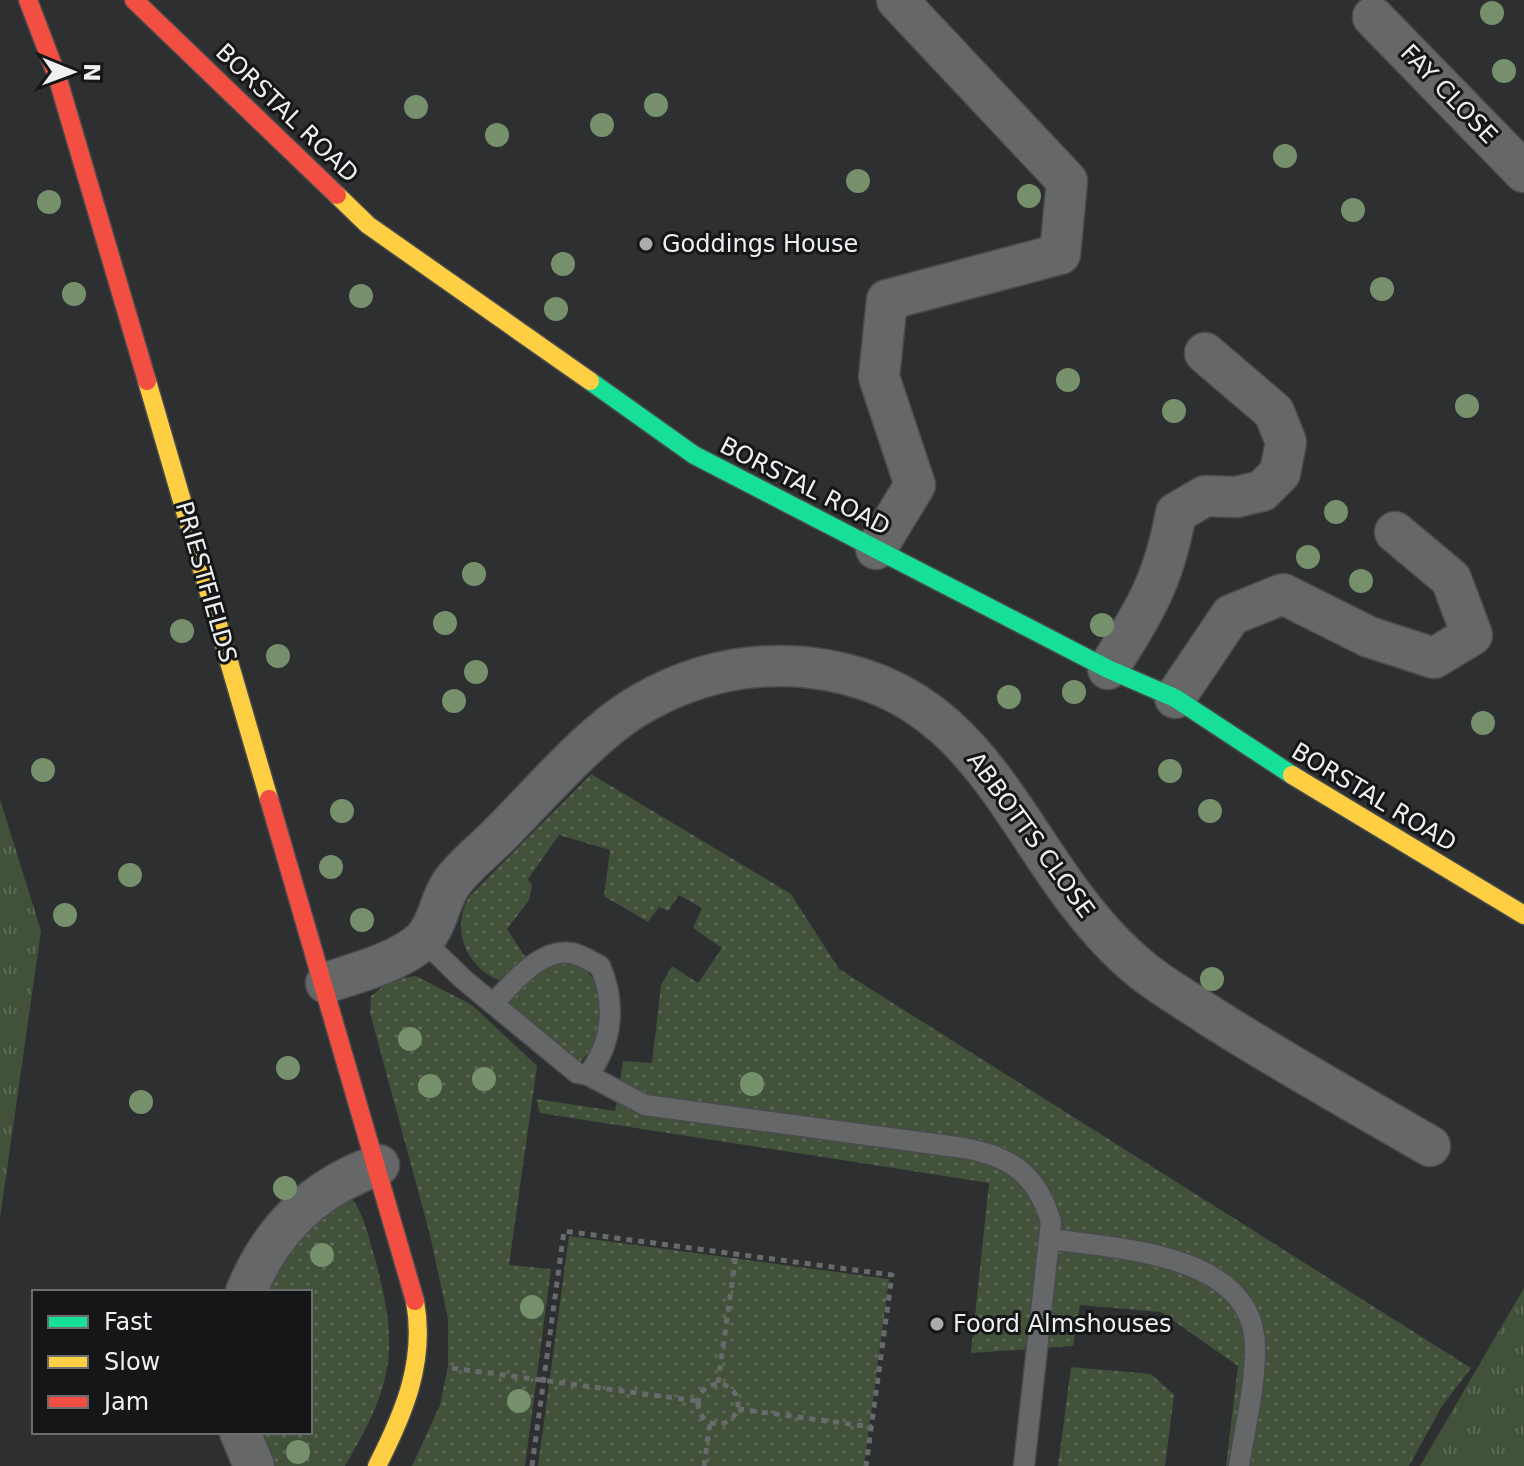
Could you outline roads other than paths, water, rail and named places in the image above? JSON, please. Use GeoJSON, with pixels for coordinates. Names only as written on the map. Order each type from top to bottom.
{"type":"FeatureCollection","features":[{"type":"Feature","properties":{"kind":"street","name":"PRIESTFIELDS"},"geometry":{"type":"LineString","coordinates":[[28,0],[57,76],[326,983],[412,1286],[420,1331],[417,1370],[405,1412],[377,1466]]}},
{"type":"Feature","properties":{"kind":"street","name":"BORSTAL ROAD"},"geometry":{"type":"LineString","coordinates":[[134,0],[368,225],[694,455],[1108,669],[1175,698],[1271,763],[1524,915]]}},
{"type":"Feature","properties":{"kind":"street"},"geometry":{"type":"LineString","coordinates":[[876,549],[915,485],[879,377],[887,300],[1060,254],[1067,181],[897,0]]}},
{"type":"Feature","properties":{"kind":"street","name":"FAY CLOSE"},"geometry":{"type":"LineString","coordinates":[[1373,17],[1524,172]]}},
{"type":"Feature","properties":{"kind":"street"},"geometry":{"type":"LineString","coordinates":[[1108,669],[1152,599],[1168,557],[1176,513],[1205,496],[1236,497],[1262,491],[1280,473],[1286,442],[1274,412],[1205,353]]}},
{"type":"Feature","properties":{"kind":"street"},"geometry":{"type":"LineString","coordinates":[[1175,698],[1231,615],[1283,594],[1369,637],[1434,658],[1472,635],[1451,579],[1395,532]]}},
{"type":"Feature","properties":{"kind":"street","name":"ABBOTTS CLOSE"},"geometry":{"type":"LineString","coordinates":[[423,940],[452,883],[606,729],[636,707],[685,683],[735,669],[781,666],[843,673],[901,695],[951,730],[993,778],[1091,919],[1144,972],[1261,1050],[1430,1146]]}},
{"type":"Feature","properties":{"kind":"street"},"geometry":{"type":"LineString","coordinates":[[326,983],[395,957],[423,940]]}},
{"type":"Feature","properties":{"kind":"street"},"geometry":{"type":"LineString","coordinates":[[247,1290],[272,1242],[292,1217],[339,1180],[379,1165]]}},
{"type":"Feature","properties":{"kind":"street"},"geometry":{"type":"LineString","coordinates":[[241,1434],[254,1466]]}},
{"type":"Feature","properties":{"kind":"lane"},"geometry":{"type":"LineString","coordinates":[[423,940],[493,1004],[577,1073],[588,1075],[645,1105],[964,1148],[1003,1157],[1025,1174],[1043,1201],[1050,1219],[1050,1239],[1024,1466]]}},
{"type":"Feature","properties":{"kind":"lane"},"geometry":{"type":"LineString","coordinates":[[493,1004],[523,972],[554,954],[572,953],[600,966],[611,990],[608,1027],[602,1056],[588,1075]]}},
{"type":"Feature","properties":{"kind":"lane"},"geometry":{"type":"LineString","coordinates":[[1050,1239],[1159,1255],[1222,1280],[1243,1302],[1256,1348],[1239,1466]]}},
{"type":"Feature","properties":{"kind":"place","name":"Goddings House"},"geometry":{"type":"Point","coordinates":[646,244]}},
{"type":"Feature","properties":{"kind":"place","name":"Foord Almshouses"},"geometry":{"type":"Point","coordinates":[937,1324]}}]}
